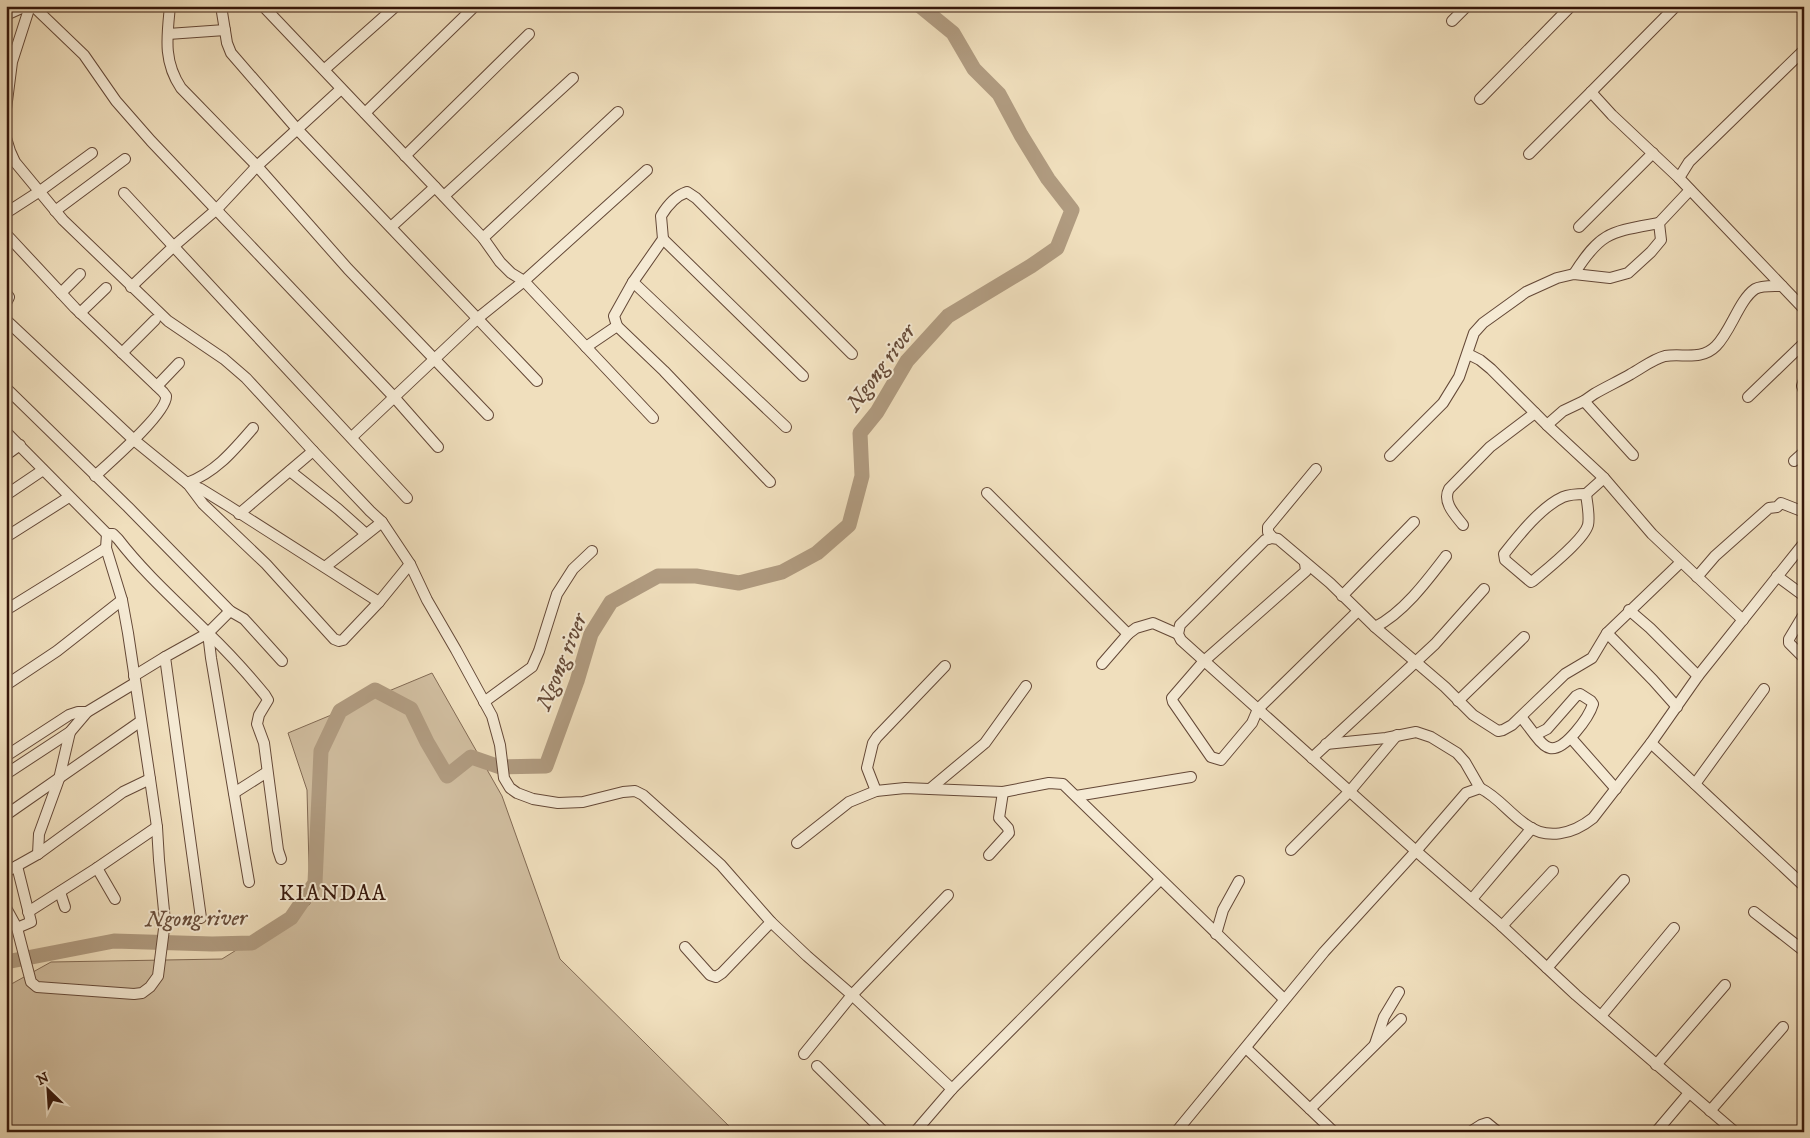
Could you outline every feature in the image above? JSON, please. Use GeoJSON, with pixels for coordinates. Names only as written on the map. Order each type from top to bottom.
{"type":"FeatureCollection","features":[{"type":"Feature","properties":{"kind":"street"},"geometry":{"type":"LineString","coordinates":[[6,16],[26,6]]}},
{"type":"Feature","properties":{"kind":"street"},"geometry":{"type":"LineString","coordinates":[[6,109],[12,62],[32,6],[84,55],[116,101],[394,397],[438,447]]}},
{"type":"Feature","properties":{"kind":"street"},"geometry":{"type":"LineString","coordinates":[[170,6],[168,34],[169,65],[174,78],[181,88],[258,166],[348,269],[488,415]]}},
{"type":"Feature","properties":{"kind":"street"},"geometry":{"type":"LineString","coordinates":[[221,6],[224,30],[231,52],[297,128],[538,381]]}},
{"type":"Feature","properties":{"kind":"street"},"geometry":{"type":"LineString","coordinates":[[263,6],[325,69],[341,89],[483,238],[500,262],[511,273],[524,281],[653,418]]}},
{"type":"Feature","properties":{"kind":"street"},"geometry":{"type":"LineString","coordinates":[[325,69],[396,6]]}},
{"type":"Feature","properties":{"kind":"street"},"geometry":{"type":"LineString","coordinates":[[365,113],[475,6]]}},
{"type":"Feature","properties":{"kind":"street"},"geometry":{"type":"LineString","coordinates":[[1452,21],[1467,6]]}},
{"type":"Feature","properties":{"kind":"street"},"geometry":{"type":"LineString","coordinates":[[1480,99],[1571,6]]}},
{"type":"Feature","properties":{"kind":"street"},"geometry":{"type":"LineString","coordinates":[[1530,154],[1676,6]]}},
{"type":"Feature","properties":{"kind":"street"},"geometry":{"type":"LineString","coordinates":[[168,34],[224,30]]}},
{"type":"Feature","properties":{"kind":"street"},"geometry":{"type":"LineString","coordinates":[[405,156],[530,34]]}},
{"type":"Feature","properties":{"kind":"street"},"geometry":{"type":"LineString","coordinates":[[1678,178],[1689,162],[1804,50]]}},
{"type":"Feature","properties":{"kind":"street"},"geometry":{"type":"LineString","coordinates":[[444,196],[573,78]]}},
{"type":"Feature","properties":{"kind":"street"},"geometry":{"type":"LineString","coordinates":[[131,287],[217,209],[297,128],[341,89]]}},
{"type":"Feature","properties":{"kind":"street"},"geometry":{"type":"LineString","coordinates":[[1590,92],[1690,190],[1804,309]]}},
{"type":"Feature","properties":{"kind":"street"},"geometry":{"type":"LineString","coordinates":[[483,238],[618,112]]}},
{"type":"Feature","properties":{"kind":"street"},"geometry":{"type":"LineString","coordinates":[[6,138],[15,162],[56,211],[131,287],[168,321],[224,359],[246,378],[382,522],[410,564],[427,600],[492,716],[500,744],[504,778],[510,788],[533,799],[558,803],[583,802],[623,792],[635,791],[643,795],[721,865],[771,922],[952,1088]]}},
{"type":"Feature","properties":{"kind":"street"},"geometry":{"type":"LineString","coordinates":[[6,213],[40,192],[92,153]]}},
{"type":"Feature","properties":{"kind":"street"},"geometry":{"type":"LineString","coordinates":[[1579,227],[1653,153]]}},
{"type":"Feature","properties":{"kind":"street"},"geometry":{"type":"LineString","coordinates":[[56,211],[125,159]]}},
{"type":"Feature","properties":{"kind":"street"},"geometry":{"type":"LineString","coordinates":[[352,437],[478,318],[524,281],[646,170]]}},
{"type":"Feature","properties":{"kind":"street"},"geometry":{"type":"LineString","coordinates":[[391,227],[435,187]]}},
{"type":"Feature","properties":{"kind":"street"},"geometry":{"type":"LineString","coordinates":[[1574,274],[1597,243],[1612,234],[1659,223],[1690,190]]}},
{"type":"Feature","properties":{"kind":"street"},"geometry":{"type":"LineString","coordinates":[[124,193],[407,498]]}},
{"type":"Feature","properties":{"kind":"street"},"geometry":{"type":"LineString","coordinates":[[770,482],[664,371],[617,326],[614,316],[633,282],[663,239],[661,216],[665,209],[680,194],[691,193],[852,354]]}},
{"type":"Feature","properties":{"kind":"street"},"geometry":{"type":"LineString","coordinates":[[1390,456],[1443,403],[1459,377],[1474,333],[1483,323],[1526,292],[1557,278],[1574,274],[1610,278],[1628,274],[1661,240],[1659,223]]}},
{"type":"Feature","properties":{"kind":"street"},"geometry":{"type":"LineString","coordinates":[[6,234],[80,313],[166,396],[166,401],[134,440],[95,476]]}},
{"type":"Feature","properties":{"kind":"street"},"geometry":{"type":"LineString","coordinates":[[663,239],[803,376]]}},
{"type":"Feature","properties":{"kind":"street"},"geometry":{"type":"LineString","coordinates":[[61,293],[80,274]]}},
{"type":"Feature","properties":{"kind":"street"},"geometry":{"type":"LineString","coordinates":[[633,282],[786,427]]}},
{"type":"Feature","properties":{"kind":"street"},"geometry":{"type":"LineString","coordinates":[[1547,425],[1563,411],[1664,357],[1677,355],[1692,356],[1708,352],[1716,346],[1755,289],[1782,286]]}},
{"type":"Feature","properties":{"kind":"street"},"geometry":{"type":"LineString","coordinates":[[80,313],[106,288]]}},
{"type":"Feature","properties":{"kind":"street"},"geometry":{"type":"LineString","coordinates":[[6,293],[9,297],[6,303]]}},
{"type":"Feature","properties":{"kind":"street"},"geometry":{"type":"LineString","coordinates":[[6,320],[134,440],[188,484],[203,504],[272,570],[334,639],[343,640],[379,602],[410,564]]}},
{"type":"Feature","properties":{"kind":"street"},"geometry":{"type":"LineString","coordinates":[[122,353],[155,320]]}},
{"type":"Feature","properties":{"kind":"street"},"geometry":{"type":"LineString","coordinates":[[586,347],[617,326]]}},
{"type":"Feature","properties":{"kind":"street"},"geometry":{"type":"LineString","coordinates":[[1748,397],[1804,343]]}},
{"type":"Feature","properties":{"kind":"street"},"geometry":{"type":"LineString","coordinates":[[1468,354],[1480,360],[1491,369],[1604,478],[1652,534],[1743,620]]}},
{"type":"Feature","properties":{"kind":"street"},"geometry":{"type":"LineString","coordinates":[[157,386],[179,363]]}},
{"type":"Feature","properties":{"kind":"street"},"geometry":{"type":"LineString","coordinates":[[1804,380],[1802,386],[1804,391]]}},
{"type":"Feature","properties":{"kind":"street"},"geometry":{"type":"LineString","coordinates":[[6,388],[230,611],[244,619],[282,661]]}},
{"type":"Feature","properties":{"kind":"street"},"geometry":{"type":"LineString","coordinates":[[1584,401],[1633,455]]}},
{"type":"Feature","properties":{"kind":"street"},"geometry":{"type":"LineString","coordinates":[[1463,525],[1448,502],[1447,493],[1449,489],[1490,447],[1535,413]]}},
{"type":"Feature","properties":{"kind":"street"},"geometry":{"type":"LineString","coordinates":[[188,484],[225,459],[253,428]]}},
{"type":"Feature","properties":{"kind":"street"},"geometry":{"type":"LineString","coordinates":[[6,432],[107,534],[113,534],[118,539],[148,575],[242,667],[268,700],[259,715],[257,724],[264,743],[278,850],[282,859]]}},
{"type":"Feature","properties":{"kind":"street"},"geometry":{"type":"LineString","coordinates":[[6,455],[20,445]]}},
{"type":"Feature","properties":{"kind":"street"},"geometry":{"type":"LineString","coordinates":[[239,514],[313,451]]}},
{"type":"Feature","properties":{"kind":"street"},"geometry":{"type":"LineString","coordinates":[[1794,461],[1804,452]]}},
{"type":"Feature","properties":{"kind":"street"},"geometry":{"type":"LineString","coordinates":[[1273,538],[1268,532],[1268,526],[1316,469]]}},
{"type":"Feature","properties":{"kind":"street"},"geometry":{"type":"LineString","coordinates":[[6,495],[43,470]]}},
{"type":"Feature","properties":{"kind":"street"},"geometry":{"type":"LineString","coordinates":[[290,471],[366,534]]}},
{"type":"Feature","properties":{"kind":"street"},"geometry":{"type":"LineString","coordinates":[[1586,494],[1588,527],[1579,539],[1533,581],[1527,580],[1505,560],[1504,554],[1520,535],[1553,503],[1565,496],[1586,494],[1604,478]]}},
{"type":"Feature","properties":{"kind":"street"},"geometry":{"type":"LineString","coordinates":[[188,484],[210,494],[379,602]]}},
{"type":"Feature","properties":{"kind":"street"},"geometry":{"type":"LineString","coordinates":[[987,493],[1128,634]]}},
{"type":"Feature","properties":{"kind":"street"},"geometry":{"type":"LineString","coordinates":[[6,537],[69,497]]}},
{"type":"Feature","properties":{"kind":"street"},"geometry":{"type":"LineString","coordinates":[[1697,577],[1715,556],[1769,508],[1777,507],[1781,503],[1804,512]]}},
{"type":"Feature","properties":{"kind":"street"},"geometry":{"type":"LineString","coordinates":[[326,567],[382,522]]}},
{"type":"Feature","properties":{"kind":"street"},"geometry":{"type":"LineString","coordinates":[[1342,596],[1414,522]]}},
{"type":"Feature","properties":{"kind":"street"},"geometry":{"type":"LineString","coordinates":[[6,908],[17,928],[31,982],[34,985],[42,988],[134,994],[150,988],[158,976],[165,921],[157,827],[122,600],[106,548],[107,534]]}},
{"type":"Feature","properties":{"kind":"street"},"geometry":{"type":"LineString","coordinates":[[1178,634],[1180,626],[1184,621],[1265,540],[1278,539],[1375,627],[1445,687],[1473,716],[1498,731],[1508,728],[1522,718],[1565,674],[1592,658],[1607,633],[1681,562]]}},
{"type":"Feature","properties":{"kind":"street"},"geometry":{"type":"LineString","coordinates":[[1326,744],[1386,738],[1416,732],[1430,737],[1457,753],[1465,762],[1480,788],[1496,798],[1525,825],[1550,833],[1565,834],[1583,826],[1616,789],[1698,676],[1804,543]]}},
{"type":"Feature","properties":{"kind":"street"},"geometry":{"type":"LineString","coordinates":[[6,610],[106,548]]}},
{"type":"Feature","properties":{"kind":"street"},"geometry":{"type":"LineString","coordinates":[[484,702],[532,667],[558,594],[573,569],[592,551]]}},
{"type":"Feature","properties":{"kind":"street"},"geometry":{"type":"LineString","coordinates":[[1375,627],[1386,621],[1413,595],[1426,582],[1446,556]]}},
{"type":"Feature","properties":{"kind":"street"},"geometry":{"type":"LineString","coordinates":[[1305,563],[1306,571],[1204,661],[1172,698],[1211,757],[1221,760],[1252,723],[1258,709],[1358,611]]}},
{"type":"Feature","properties":{"kind":"street"},"geometry":{"type":"LineString","coordinates":[[1778,576],[1804,596]]}},
{"type":"Feature","properties":{"kind":"street"},"geometry":{"type":"LineString","coordinates":[[1312,758],[1435,644],[1484,590]]}},
{"type":"Feature","properties":{"kind":"street"},"geometry":{"type":"LineString","coordinates":[[6,685],[58,651],[122,600]]}},
{"type":"Feature","properties":{"kind":"street"},"geometry":{"type":"LineString","coordinates":[[1629,610],[1650,628],[1698,676]]}},
{"type":"Feature","properties":{"kind":"street"},"geometry":{"type":"LineString","coordinates":[[6,774],[70,732],[87,712],[165,657],[208,633],[230,611]]}},
{"type":"Feature","properties":{"kind":"street"},"geometry":{"type":"LineString","coordinates":[[1804,614],[1789,639],[1789,643],[1804,658]]}},
{"type":"Feature","properties":{"kind":"street"},"geometry":{"type":"LineString","coordinates":[[1102,664],[1128,634],[1136,628],[1153,623],[1178,634],[1181,640],[1204,661],[1416,851],[1601,1016],[1735,1132]]}},
{"type":"Feature","properties":{"kind":"street"},"geometry":{"type":"LineString","coordinates":[[208,633],[210,658],[249,882]]}},
{"type":"Feature","properties":{"kind":"street"},"geometry":{"type":"LineString","coordinates":[[1607,633],[1653,680],[1676,707]]}},
{"type":"Feature","properties":{"kind":"street"},"geometry":{"type":"LineString","coordinates":[[1458,701],[1524,637]]}},
{"type":"Feature","properties":{"kind":"street"},"geometry":{"type":"LineString","coordinates":[[165,657],[201,918]]}},
{"type":"Feature","properties":{"kind":"street"},"geometry":{"type":"LineString","coordinates":[[876,791],[867,768],[873,743],[945,666]]}},
{"type":"Feature","properties":{"kind":"street"},"geometry":{"type":"LineString","coordinates":[[931,788],[984,743],[1026,686]]}},
{"type":"Feature","properties":{"kind":"street"},"geometry":{"type":"LineString","coordinates":[[1695,784],[1764,689]]}},
{"type":"Feature","properties":{"kind":"street"},"geometry":{"type":"LineString","coordinates":[[1522,718],[1535,735],[1544,745],[1551,749],[1561,746],[1571,738],[1585,720],[1593,704],[1591,700],[1580,694],[1576,696],[1547,729],[1535,735]]}},
{"type":"Feature","properties":{"kind":"street"},"geometry":{"type":"LineString","coordinates":[[6,756],[69,714],[87,712]]}},
{"type":"Feature","properties":{"kind":"street"},"geometry":{"type":"LineString","coordinates":[[6,816],[141,721]]}},
{"type":"Feature","properties":{"kind":"street"},"geometry":{"type":"LineString","coordinates":[[38,854],[40,834],[59,779],[70,732]]}},
{"type":"Feature","properties":{"kind":"street"},"geometry":{"type":"LineString","coordinates":[[1291,850],[1350,791],[1397,735]]}},
{"type":"Feature","properties":{"kind":"street"},"geometry":{"type":"LineString","coordinates":[[1571,738],[1616,789]]}},
{"type":"Feature","properties":{"kind":"street"},"geometry":{"type":"LineString","coordinates":[[1651,743],[1804,886]]}},
{"type":"Feature","properties":{"kind":"street"},"geometry":{"type":"LineString","coordinates":[[234,793],[267,772]]}},
{"type":"Feature","properties":{"kind":"street"},"geometry":{"type":"LineString","coordinates":[[1076,796],[1192,778]]}},
{"type":"Feature","properties":{"kind":"street"},"geometry":{"type":"LineString","coordinates":[[6,872],[38,854],[123,792],[150,779]]}},
{"type":"Feature","properties":{"kind":"street"},"geometry":{"type":"LineString","coordinates":[[797,843],[849,802],[876,791],[931,788],[1002,792],[1057,783],[1063,784],[1284,999]]}},
{"type":"Feature","properties":{"kind":"street"},"geometry":{"type":"LineString","coordinates":[[1176,1132],[1324,952],[1466,793],[1480,788]]}},
{"type":"Feature","properties":{"kind":"street"},"geometry":{"type":"LineString","coordinates":[[989,855],[1008,833],[1008,828],[999,818],[1002,792]]}},
{"type":"Feature","properties":{"kind":"street"},"geometry":{"type":"LineString","coordinates":[[28,912],[157,827]]}},
{"type":"Feature","properties":{"kind":"street"},"geometry":{"type":"LineString","coordinates":[[1472,899],[1532,828]]}},
{"type":"Feature","properties":{"kind":"street"},"geometry":{"type":"LineString","coordinates":[[17,866],[31,922],[17,928]]}},
{"type":"Feature","properties":{"kind":"street"},"geometry":{"type":"LineString","coordinates":[[97,868],[115,899]]}},
{"type":"Feature","properties":{"kind":"street"},"geometry":{"type":"LineString","coordinates":[[1502,926],[1553,871]]}},
{"type":"Feature","properties":{"kind":"street"},"geometry":{"type":"LineString","coordinates":[[915,1132],[952,1088],[1160,880]]}},
{"type":"Feature","properties":{"kind":"street"},"geometry":{"type":"LineString","coordinates":[[1216,934],[1223,910],[1239,880]]}},
{"type":"Feature","properties":{"kind":"street"},"geometry":{"type":"LineString","coordinates":[[1547,968],[1624,880]]}},
{"type":"Feature","properties":{"kind":"street"},"geometry":{"type":"LineString","coordinates":[[60,892],[65,907]]}},
{"type":"Feature","properties":{"kind":"street"},"geometry":{"type":"LineString","coordinates":[[804,1054],[852,995],[948,895]]}},
{"type":"Feature","properties":{"kind":"street"},"geometry":{"type":"LineString","coordinates":[[1754,912],[1804,951]]}},
{"type":"Feature","properties":{"kind":"street"},"geometry":{"type":"LineString","coordinates":[[685,947],[710,975],[716,977],[771,922]]}},
{"type":"Feature","properties":{"kind":"street"},"geometry":{"type":"LineString","coordinates":[[1601,1016],[1674,928]]}},
{"type":"Feature","properties":{"kind":"street"},"geometry":{"type":"LineString","coordinates":[[1656,1064],[1725,985]]}},
{"type":"Feature","properties":{"kind":"street"},"geometry":{"type":"LineString","coordinates":[[1374,1045],[1384,1017],[1399,992]]}},
{"type":"Feature","properties":{"kind":"street"},"geometry":{"type":"LineString","coordinates":[[1310,1109],[1401,1019]]}},
{"type":"Feature","properties":{"kind":"street"},"geometry":{"type":"LineString","coordinates":[[1710,1111],[1783,1027]]}},
{"type":"Feature","properties":{"kind":"street"},"geometry":{"type":"LineString","coordinates":[[1246,1048],[1334,1132]]}},
{"type":"Feature","properties":{"kind":"street"},"geometry":{"type":"LineString","coordinates":[[817,1066],[884,1132]]}},
{"type":"Feature","properties":{"kind":"street"},"geometry":{"type":"LineString","coordinates":[[1656,1132],[1689,1093]]}},
{"type":"Feature","properties":{"kind":"street"},"geometry":{"type":"LineString","coordinates":[[1470,1132],[1487,1123],[1498,1132]]}},
{"type":"Feature","properties":{"kind":"shaded area"},"geometry":{"type":"Polygon","coordinates":[[[432,673],[502,796],[560,959],[735,1132],[6,1132],[6,987],[51,962],[222,959],[310,904],[307,790],[288,733],[432,673]]]}},
{"type":"Feature","properties":{"kind":"waterway","name":"Ngong river"},"geometry":{"type":"LineString","coordinates":[[6,962],[114,941],[212,944],[252,943],[291,918],[315,883],[321,751],[340,711],[375,690],[411,709],[427,742],[447,776],[471,757],[500,767],[546,766],[577,681],[591,634],[611,602],[658,576],[696,576],[739,583],[782,572],[817,553],[849,525],[862,476],[860,433],[877,412],[907,361],[948,316],[1031,266],[1057,248],[1072,210],[1048,179],[999,94],[974,69],[953,33],[920,6]]}},
{"type":"Feature","properties":{"kind":"district","name":"KIANDAA"},"geometry":{"type":"Point","coordinates":[333,893]}}]}
